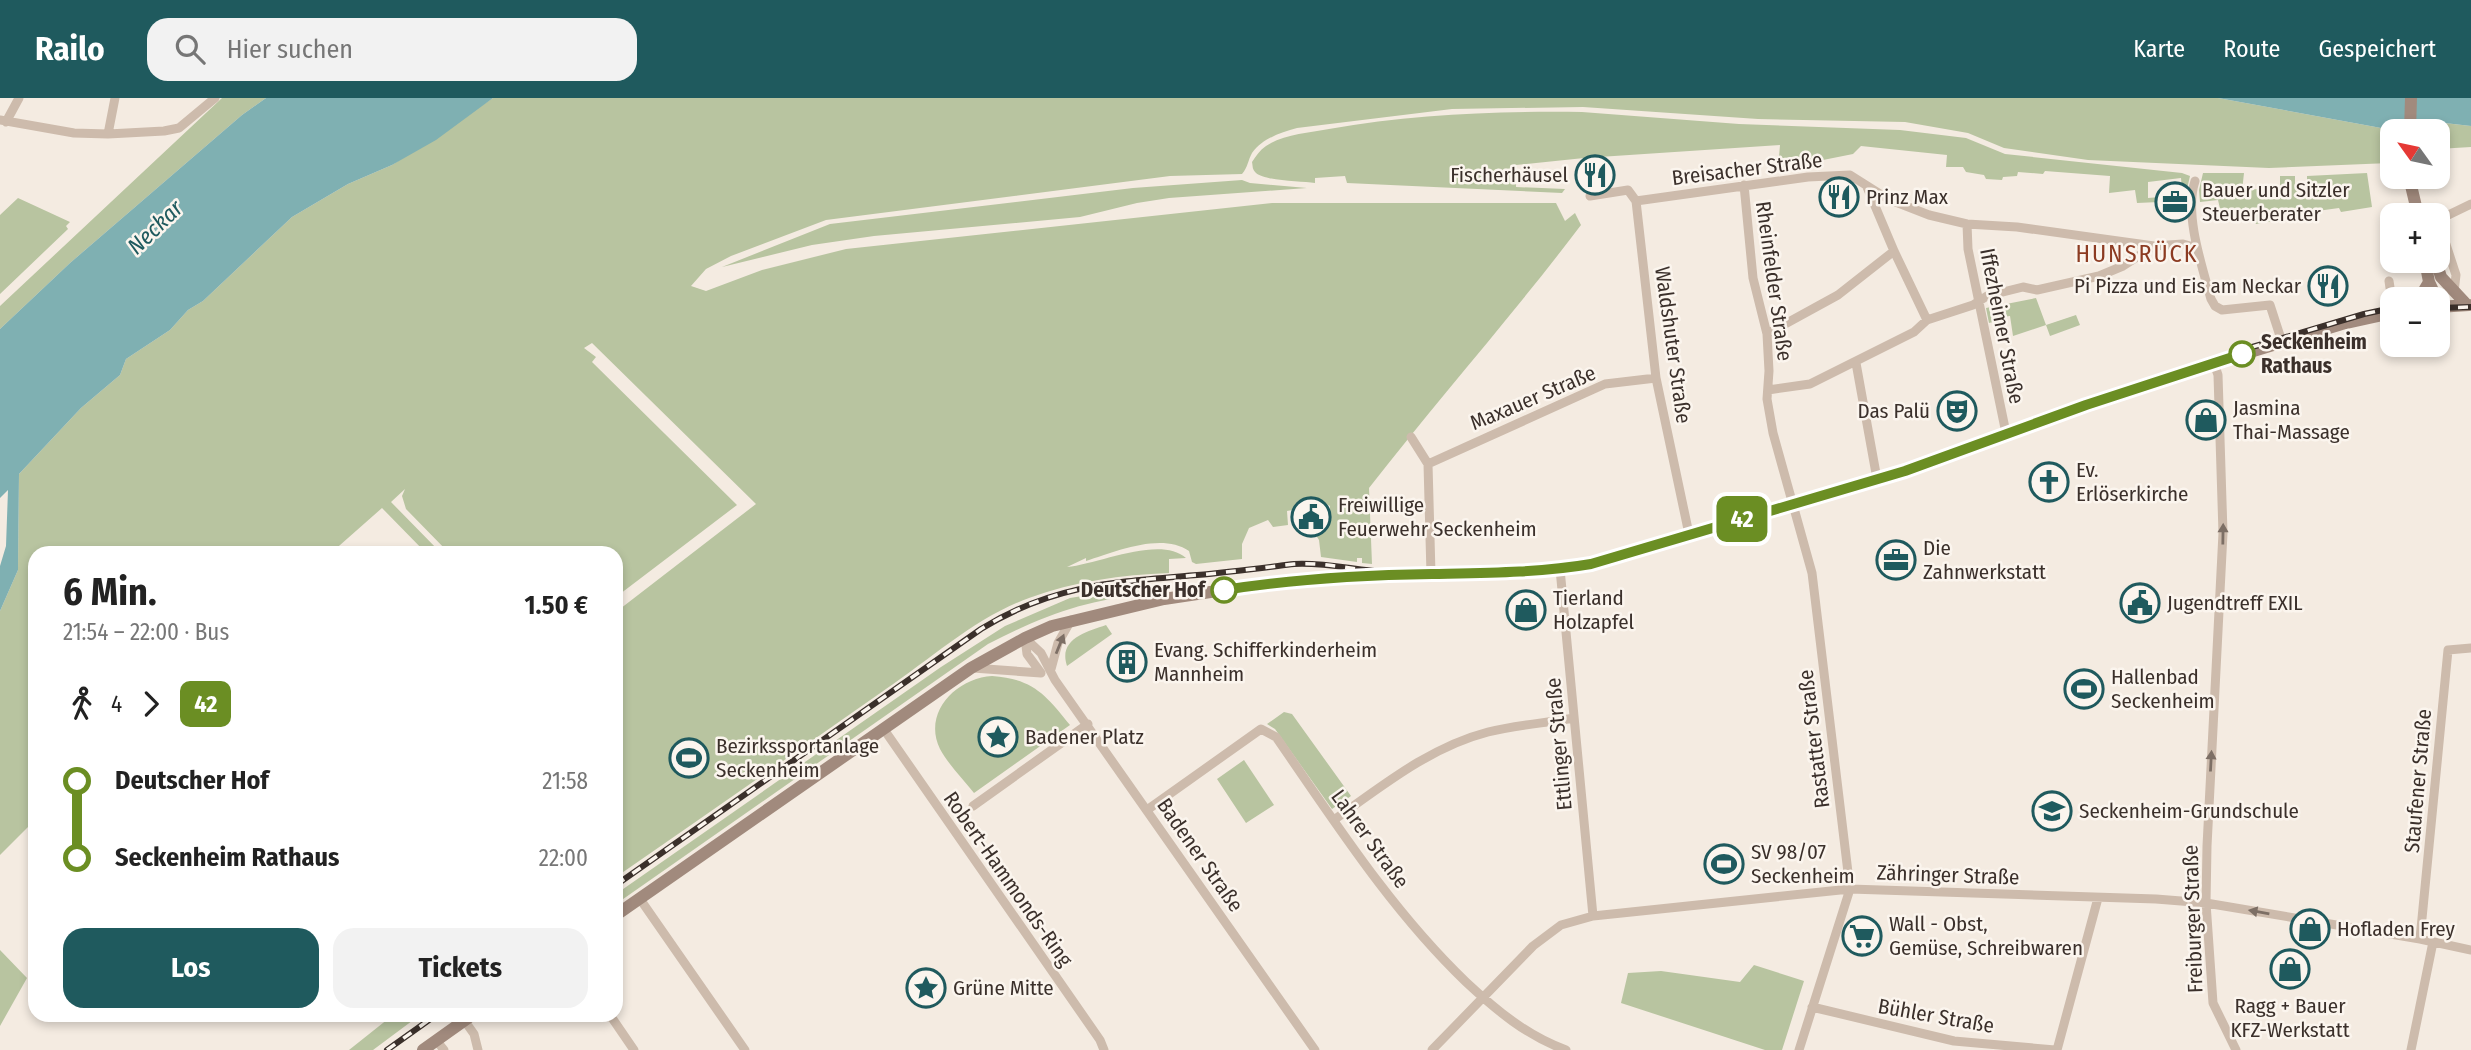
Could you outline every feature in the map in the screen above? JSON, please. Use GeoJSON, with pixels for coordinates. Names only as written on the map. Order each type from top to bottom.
{"type":"FeatureCollection","features":[{"type":"Feature","properties":{"kind":"main road"},"geometry":{"type":"LineString","coordinates":[[2410,119],[2411,98]]}},
{"type":"Feature","properties":{"kind":"main road"},"geometry":{"type":"LineString","coordinates":[[2432,273],[2435,279],[2454,292],[2467,308]]}},
{"type":"Feature","properties":{"kind":"main road"},"geometry":{"type":"LineString","coordinates":[[2435,273],[2436,287]]}},
{"type":"Feature","properties":{"kind":"main road"},"geometry":{"type":"LineString","coordinates":[[2429,287],[2435,279]]}},
{"type":"Feature","properties":{"kind":"main road"},"geometry":{"type":"LineString","coordinates":[[623,910],[971,668],[1025,638],[1072,620],[1158,600],[1270,583],[1348,577],[1560,569],[1591,564],[1877,479],[2214,363],[2380,315]]}},
{"type":"Feature","properties":{"kind":"main road"},"geometry":{"type":"LineString","coordinates":[[422,1050],[440,1045],[463,1022]]}},
{"type":"Feature","properties":{"kind":"street"},"geometry":{"type":"LineString","coordinates":[[19,98],[3,121],[74,133],[108,134],[179,128],[215,98]]}},
{"type":"Feature","properties":{"kind":"street"},"geometry":{"type":"LineString","coordinates":[[108,134],[115,98]]}},
{"type":"Feature","properties":{"kind":"street","name":"Breisacher Straße"},"geometry":{"type":"LineString","coordinates":[[1590,196],[1628,190],[1636,201],[1808,177],[1850,175],[1888,198],[1930,215],[1966,224],[2017,227],[2154,246],[2183,244],[2197,248]]}},
{"type":"Feature","properties":{"kind":"street"},"geometry":{"type":"LineString","coordinates":[[2195,181],[2191,194],[2197,248],[2211,299],[2215,306],[2226,310],[2270,305],[2282,342]]}},
{"type":"Feature","properties":{"kind":"street","name":"Rheinfelder Straße"},"geometry":{"type":"LineString","coordinates":[[1744,185],[1753,278],[1767,334],[1767,399],[1773,433],[1793,503]]}},
{"type":"Feature","properties":{"kind":"street"},"geometry":{"type":"LineString","coordinates":[[1867,187],[1927,320]]}},
{"type":"Feature","properties":{"kind":"street","name":"Waldshuter Straße"},"geometry":{"type":"LineString","coordinates":[[1636,201],[1656,378],[1689,534]]}},
{"type":"Feature","properties":{"kind":"street"},"geometry":{"type":"LineString","coordinates":[[2450,214],[2471,204]]}},
{"type":"Feature","properties":{"kind":"street","name":"Iffezheimer Straße"},"geometry":{"type":"LineString","coordinates":[[1966,224],[1968,249],[2006,433]]}},
{"type":"Feature","properties":{"kind":"street"},"geometry":{"type":"LineString","coordinates":[[1768,390],[1810,384],[1914,332],[1927,320],[1973,305],[1987,296],[2023,287],[2037,290],[2099,276],[2123,266],[2154,246]]}},
{"type":"Feature","properties":{"kind":"street"},"geometry":{"type":"LineString","coordinates":[[1767,334],[1838,295],[1894,251]]}},
{"type":"Feature","properties":{"kind":"street"},"geometry":{"type":"LineString","coordinates":[[2450,254],[2456,275],[2454,292]]}},
{"type":"Feature","properties":{"kind":"street"},"geometry":{"type":"LineString","coordinates":[[2435,279],[2449,271],[2453,263]]}},
{"type":"Feature","properties":{"kind":"street"},"geometry":{"type":"LineString","coordinates":[[2389,281],[2390,287]]}},
{"type":"Feature","properties":{"kind":"street"},"geometry":{"type":"LineString","coordinates":[[1856,363],[1877,479]]}},
{"type":"Feature","properties":{"kind":"street","name":"Freiburger Straße"},"geometry":{"type":"LineString","coordinates":[[2214,363],[2218,375],[2223,533],[2206,903],[2213,1003],[2236,1050]]}},
{"type":"Feature","properties":{"kind":"street","name":"Maxauer Straße"},"geometry":{"type":"LineString","coordinates":[[1428,464],[1605,384],[1656,378]]}},
{"type":"Feature","properties":{"kind":"street"},"geometry":{"type":"LineString","coordinates":[[1411,437],[1428,464],[1431,574]]}},
{"type":"Feature","properties":{"kind":"street","name":"Rastatter Straße"},"geometry":{"type":"LineString","coordinates":[[1793,503],[1812,573],[1850,889],[1799,1050]]}},
{"type":"Feature","properties":{"kind":"street","name":"Ettlinger Straße"},"geometry":{"type":"LineString","coordinates":[[1560,569],[1592,916]]}},
{"type":"Feature","properties":{"kind":"street"},"geometry":{"type":"LineString","coordinates":[[1051,668],[1058,643],[1072,620]]}},
{"type":"Feature","properties":{"kind":"street"},"geometry":{"type":"LineString","coordinates":[[1025,638],[1027,654],[1041,673]]}},
{"type":"Feature","properties":{"kind":"street","name":"Badener Straße"},"geometry":{"type":"LineString","coordinates":[[1025,638],[1037,648],[1051,668],[1055,680],[1315,1050]]}},
{"type":"Feature","properties":{"kind":"street","name":"Staufener Straße"},"geometry":{"type":"LineString","coordinates":[[2420,939],[2448,650],[2471,648]]}},
{"type":"Feature","properties":{"kind":"street","name":"Badener Straße"},"geometry":{"type":"LineString","coordinates":[[971,668],[1041,673],[1055,680]]}},
{"type":"Feature","properties":{"kind":"street"},"geometry":{"type":"LineString","coordinates":[[1334,820],[1411,766],[1459,742],[1489,732],[1574,718]]}},
{"type":"Feature","properties":{"kind":"street"},"geometry":{"type":"LineString","coordinates":[[972,806],[1088,724]]}},
{"type":"Feature","properties":{"kind":"street","name":"Robert-Hammonds-Ring"},"geometry":{"type":"LineString","coordinates":[[883,728],[1100,1040],[1104,1050]]}},
{"type":"Feature","properties":{"kind":"street","name":"Lahrer Straße"},"geometry":{"type":"LineString","coordinates":[[1147,810],[1261,729],[1276,737],[1403,914],[1437,954],[1509,1019],[1545,1043],[1566,1050]]}},
{"type":"Feature","properties":{"kind":"street","name":"Zähringer Straße"},"geometry":{"type":"LineString","coordinates":[[1432,1050],[1533,946],[1561,925],[1592,916],[1850,889],[2206,903],[2471,950]]}},
{"type":"Feature","properties":{"kind":"street"},"geometry":{"type":"LineString","coordinates":[[2056,1050],[2098,898]]}},
{"type":"Feature","properties":{"kind":"street"},"geometry":{"type":"LineString","coordinates":[[640,899],[745,1050]]}},
{"type":"Feature","properties":{"kind":"street"},"geometry":{"type":"LineString","coordinates":[[2411,1050],[2433,942]]}},
{"type":"Feature","properties":{"kind":"street","name":"Bühler Straße"},"geometry":{"type":"LineString","coordinates":[[1812,1007],[1954,1041],[2056,1050]]}},
{"type":"Feature","properties":{"kind":"street"},"geometry":{"type":"LineString","coordinates":[[470,1022],[478,1050]]}},
{"type":"Feature","properties":{"kind":"street"},"geometry":{"type":"LineString","coordinates":[[615,1022],[634,1050]]}},
{"type":"Feature","properties":{"kind":"green space"},"geometry":{"type":"Polygon","coordinates":[[[222,98],[266,98],[242,115],[70,263],[0,329],[0,306],[222,98]]]}},
{"type":"Feature","properties":{"kind":"green space"},"geometry":{"type":"Polygon","coordinates":[[[493,98],[2218,98],[2380,128],[2380,163],[2269,168],[2088,160],[2004,148],[1968,133],[1905,122],[1758,119],[1583,107],[1452,109],[1297,128],[1261,143],[1252,153],[1242,174],[1170,176],[826,220],[731,256],[706,269],[691,286],[706,291],[762,270],[846,249],[1272,203],[1556,203],[1565,221],[1575,213],[1581,225],[1369,488],[1372,564],[1362,563],[1362,558],[1357,558],[1357,562],[1321,557],[1319,540],[1314,532],[1330,521],[1330,506],[1326,504],[1287,511],[1288,525],[1273,527],[1268,520],[1249,528],[1242,544],[1242,559],[1196,564],[1192,562],[1189,551],[1165,543],[1124,549],[1086,561],[1086,558],[1067,567],[1145,550],[1161,549],[1186,558],[1169,559],[1169,573],[1116,577],[1063,587],[1029,598],[991,616],[623,872],[623,607],[756,504],[592,343],[584,348],[596,357],[592,362],[737,505],[623,592],[623,546],[442,546],[406,509],[402,496],[405,489],[391,502],[434,546],[419,546],[382,508],[339,546],[28,546],[28,827],[0,855],[0,611],[18,570],[19,474],[81,408],[120,375],[126,359],[170,330],[188,310],[203,301],[292,217],[348,184],[392,165],[493,98]]]}},
{"type":"Feature","properties":{"kind":"green space"},"geometry":{"type":"Polygon","coordinates":[[[1582,112],[1739,124],[1900,130],[1966,138],[2005,154],[2190,176],[2187,189],[2182,189],[2181,178],[2148,182],[2148,198],[2160,197],[2159,202],[2137,203],[2135,190],[2109,193],[2110,176],[2045,171],[2043,174],[2018,172],[2017,176],[2003,177],[2002,180],[1986,179],[1984,175],[1966,172],[1963,167],[1946,167],[1947,155],[1861,146],[1853,154],[1778,169],[1780,145],[1516,165],[1516,187],[1565,189],[1562,193],[1347,183],[1345,176],[1315,178],[1315,183],[1284,180],[1261,176],[1254,170],[1252,162],[1266,146],[1280,139],[1361,124],[1487,113],[1582,112]]]}},
{"type":"Feature","properties":{"kind":"green space"},"geometry":{"type":"Polygon","coordinates":[[[2450,124],[2471,126],[2471,147],[2450,148],[2450,124]]]}},
{"type":"Feature","properties":{"kind":"green space"},"geometry":{"type":"Polygon","coordinates":[[[2203,173],[2244,173],[2242,191],[2280,186],[2280,176],[2295,176],[2295,183],[2307,182],[2307,176],[2367,173],[2372,207],[2341,212],[2339,208],[2310,212],[2310,215],[2256,224],[2246,207],[2233,217],[2230,213],[2222,217],[2218,200],[2200,202],[2199,190],[2203,173]]]}},
{"type":"Feature","properties":{"kind":"green space"},"geometry":{"type":"Polygon","coordinates":[[[1242,180],[1307,188],[1169,198],[1080,217],[874,236],[812,245],[722,267],[830,224],[1133,188],[1242,180]]]}},
{"type":"Feature","properties":{"kind":"green space"},"geometry":{"type":"Polygon","coordinates":[[[18,198],[70,222],[66,226],[68,229],[0,294],[0,215],[18,198]]]}},
{"type":"Feature","properties":{"kind":"green space"},"geometry":{"type":"Polygon","coordinates":[[[2036,298],[2046,325],[2013,336],[2010,316],[1996,318],[1997,321],[1989,323],[1986,308],[2036,298]]]}},
{"type":"Feature","properties":{"kind":"green space"},"geometry":{"type":"Polygon","coordinates":[[[2076,315],[2080,325],[2050,336],[2046,325],[2076,315]]]}},
{"type":"Feature","properties":{"kind":"green space"},"geometry":{"type":"Polygon","coordinates":[[[1132,588],[1146,589],[1145,595],[1104,600],[1064,611],[988,644],[623,899],[623,889],[941,667],[1005,626],[1070,598],[1132,588]]]}},
{"type":"Feature","properties":{"kind":"green space"},"geometry":{"type":"Polygon","coordinates":[[[1106,625],[1112,634],[1067,666],[1066,649],[1070,643],[1082,634],[1106,625]]]}},
{"type":"Feature","properties":{"kind":"green space","name":"Badener Platz"},"geometry":{"type":"Polygon","coordinates":[[[992,676],[1018,681],[1037,690],[1070,725],[974,793],[940,749],[936,722],[939,710],[955,690],[979,678],[992,676]]]}},
{"type":"Feature","properties":{"kind":"green space"},"geometry":{"type":"Polygon","coordinates":[[[1284,712],[1292,714],[1351,796],[1332,809],[1275,729],[1267,724],[1284,712]]]}},
{"type":"Feature","properties":{"kind":"green space"},"geometry":{"type":"Polygon","coordinates":[[[1244,760],[1274,805],[1246,823],[1217,779],[1244,760]]]}},
{"type":"Feature","properties":{"kind":"green space"},"geometry":{"type":"Polygon","coordinates":[[[0,950],[27,978],[0,1026],[0,950]]]}},
{"type":"Feature","properties":{"kind":"green space"},"geometry":{"type":"Polygon","coordinates":[[[1754,965],[1804,981],[1782,1050],[1765,1050],[1621,1003],[1628,973],[1661,971],[1740,982],[1754,965]]]}},
{"type":"Feature","properties":{"kind":"green space"},"geometry":{"type":"Polygon","coordinates":[[[384,1022],[411,1022],[373,1050],[349,1050],[384,1022]]]}},
{"type":"Feature","properties":{"kind":"water","name":"Neckar"},"geometry":{"type":"Polygon","coordinates":[[[266,98],[493,98],[436,140],[392,165],[348,184],[292,217],[203,301],[188,310],[170,330],[126,359],[120,375],[81,408],[19,474],[18,570],[0,611],[0,566],[6,546],[8,490],[0,498],[0,329],[70,263],[242,115],[266,98]]]}},
{"type":"Feature","properties":{"kind":"water"},"geometry":{"type":"Polygon","coordinates":[[[2218,98],[2471,98],[2471,126],[2450,124],[2450,119],[2380,119],[2380,128],[2218,98]]]}},
{"type":"Feature","properties":{"kind":"railway"},"geometry":{"type":"LineString","coordinates":[[2450,308],[2471,307]]}},
{"type":"Feature","properties":{"kind":"railway"},"geometry":{"type":"LineString","coordinates":[[623,880],[981,629],[1008,614],[1060,594],[1112,583],[1294,564],[1385,572],[1436,573],[1488,572],[1590,562],[1929,460],[2070,407],[2242,350],[2380,311]]}},
{"type":"Feature","properties":{"kind":"railway"},"geometry":{"type":"LineString","coordinates":[[387,1050],[426,1022]]}},
{"type":"Feature","properties":{"kind":"bus line","name":"42"},"geometry":{"type":"LineString","coordinates":[[1224,590],[1270,583],[1348,577],[1495,573],[1591,564],[1905,471],[2086,405],[2242,354]]}},
{"type":"Feature","properties":{"kind":"place","name":"Fischerhäusel"},"geometry":{"type":"Point","coordinates":[1595,175]}},
{"type":"Feature","properties":{"kind":"place","name":"Prinz Max"},"geometry":{"type":"Point","coordinates":[1839,197]}},
{"type":"Feature","properties":{"kind":"place","name":"Bauer und Sitzler Steuerberater"},"geometry":{"type":"Point","coordinates":[2175,202]}},
{"type":"Feature","properties":{"kind":"place","name":"Pi Pizza und Eis am Neckar"},"geometry":{"type":"Point","coordinates":[2328,286]}},
{"type":"Feature","properties":{"kind":"place","name":"Seckenheim Rathaus"},"geometry":{"type":"Point","coordinates":[2242,354]}},
{"type":"Feature","properties":{"kind":"place","name":"Das Palü"},"geometry":{"type":"Point","coordinates":[1957,411]}},
{"type":"Feature","properties":{"kind":"place","name":"Jasmina Thai-Massage"},"geometry":{"type":"Point","coordinates":[2206,420]}},
{"type":"Feature","properties":{"kind":"place","name":"Ev. Erlöserkirche"},"geometry":{"type":"Point","coordinates":[2049,482]}},
{"type":"Feature","properties":{"kind":"place","name":"Freiwillige Feuerwehr Seckenheim"},"geometry":{"type":"Point","coordinates":[1311,517]}},
{"type":"Feature","properties":{"kind":"place","name":"Die Zahnwerkstatt"},"geometry":{"type":"Point","coordinates":[1896,560]}},
{"type":"Feature","properties":{"kind":"place","name":"Deutscher Hof"},"geometry":{"type":"Point","coordinates":[1224,590]}},
{"type":"Feature","properties":{"kind":"place","name":"Jugendtreff EXIL"},"geometry":{"type":"Point","coordinates":[2140,603]}},
{"type":"Feature","properties":{"kind":"place","name":"Tierland Holzapfel"},"geometry":{"type":"Point","coordinates":[1526,610]}},
{"type":"Feature","properties":{"kind":"place","name":"Evang. Schifferkinderheim Mannheim"},"geometry":{"type":"Point","coordinates":[1127,662]}},
{"type":"Feature","properties":{"kind":"place","name":"Hallenbad Seckenheim"},"geometry":{"type":"Point","coordinates":[2084,689]}},
{"type":"Feature","properties":{"kind":"place","name":"Badener Platz"},"geometry":{"type":"Point","coordinates":[998,737]}},
{"type":"Feature","properties":{"kind":"place","name":"Bezirkssportanlage Seckenheim"},"geometry":{"type":"Point","coordinates":[689,758]}},
{"type":"Feature","properties":{"kind":"place","name":"Seckenheim-Grundschule"},"geometry":{"type":"Point","coordinates":[2052,811]}},
{"type":"Feature","properties":{"kind":"place","name":"SV 98/07 Seckenheim"},"geometry":{"type":"Point","coordinates":[1724,864]}},
{"type":"Feature","properties":{"kind":"place","name":"Hofladen Frey"},"geometry":{"type":"Point","coordinates":[2310,929]}},
{"type":"Feature","properties":{"kind":"place","name":"Wall - Obst, Gemüse, Schreibwaren"},"geometry":{"type":"Point","coordinates":[1862,936]}},
{"type":"Feature","properties":{"kind":"place","name":"Ragg + Bauer KFZ-Werkstatt"},"geometry":{"type":"Point","coordinates":[2290,969]}},
{"type":"Feature","properties":{"kind":"place","name":"Grüne Mitte"},"geometry":{"type":"Point","coordinates":[926,988]}},
{"type":"Feature","properties":{"kind":"district","name":"HUNSRÜCK"},"geometry":{"type":"Point","coordinates":[2137,254]}}]}
